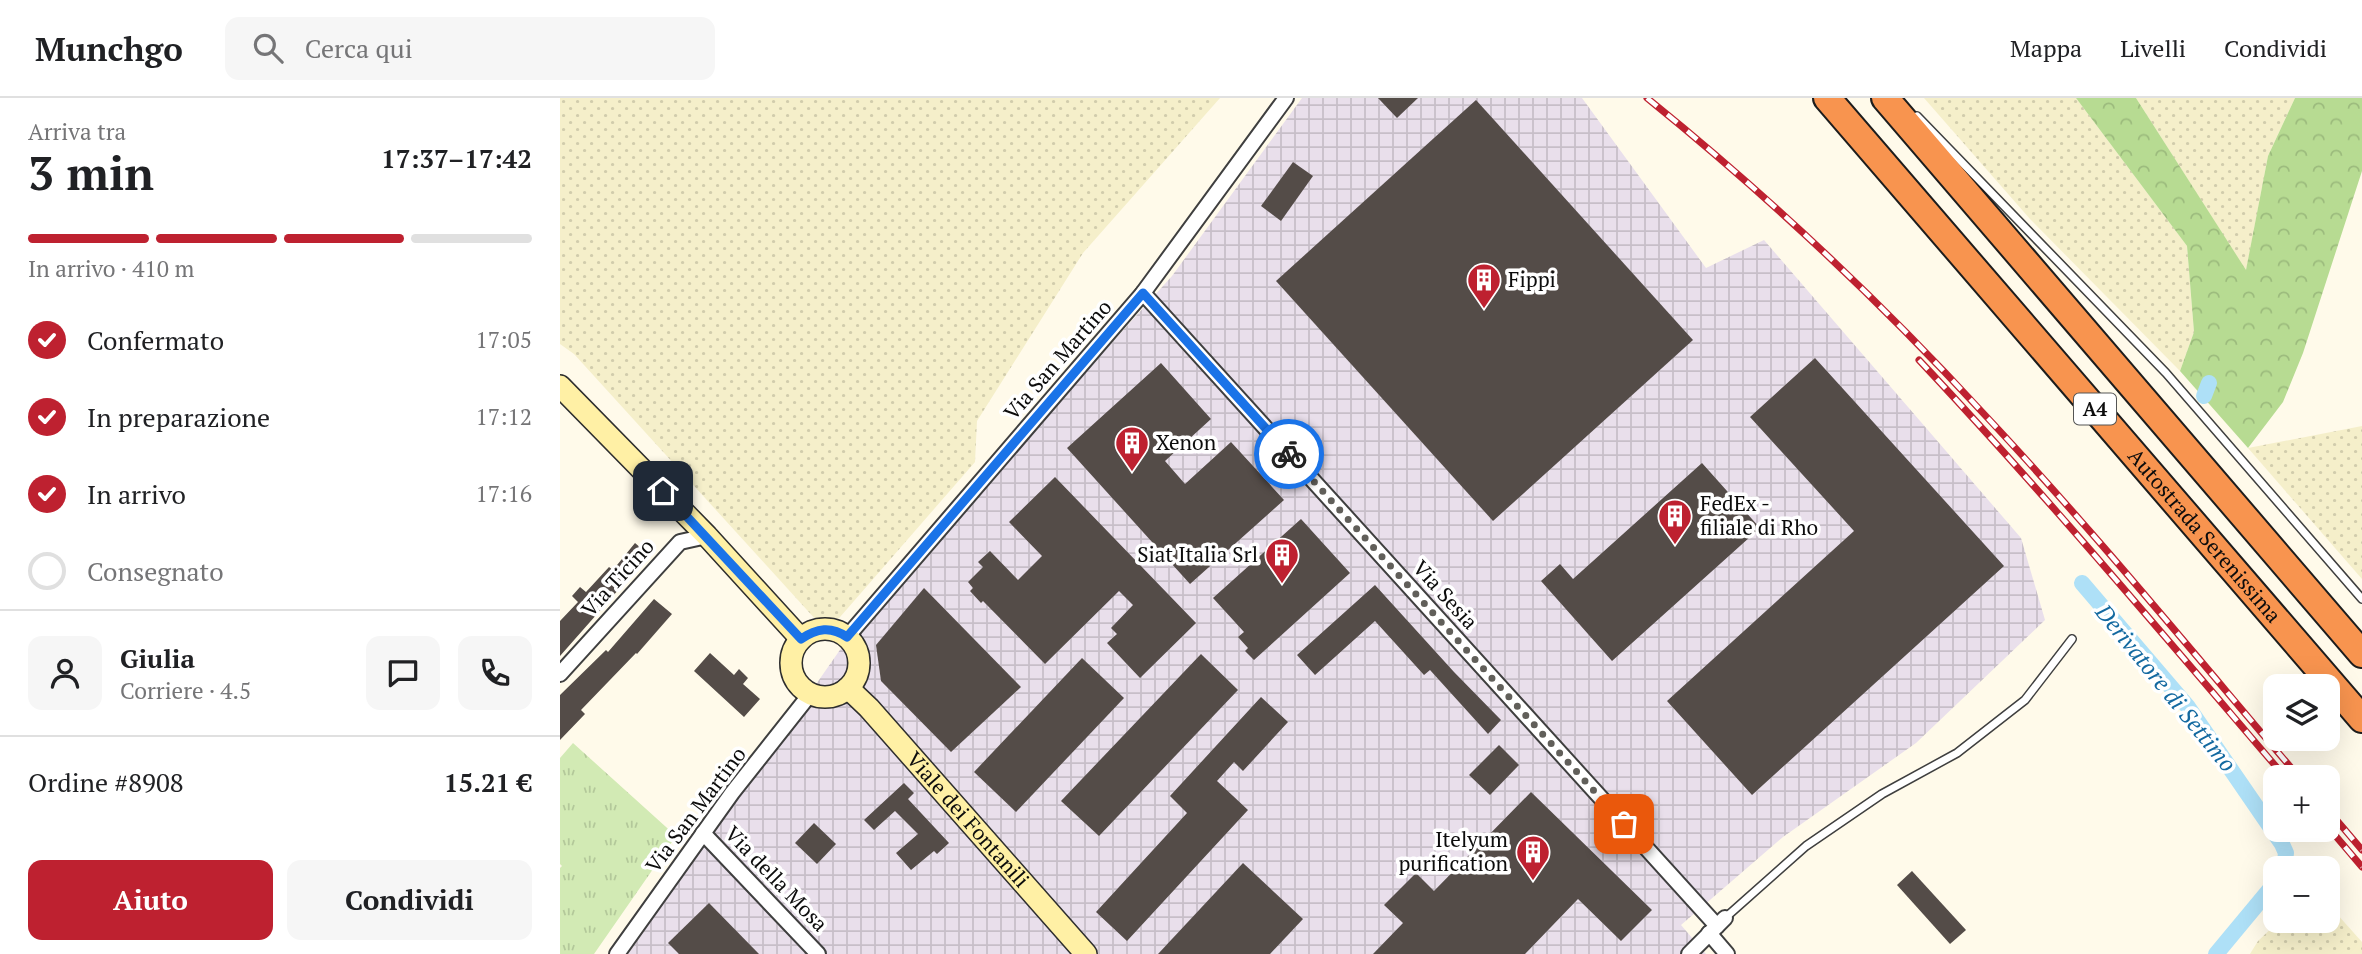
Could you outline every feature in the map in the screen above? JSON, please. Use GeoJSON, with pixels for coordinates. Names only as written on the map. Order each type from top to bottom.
{"type":"FeatureCollection","features":[{"type":"Feature","properties":{"kind":"highway","name":"Autostrada Serenissima"},"geometry":{"type":"LineString","coordinates":[[1827,98],[2362,719]]}},
{"type":"Feature","properties":{"kind":"highway","name":"Autostrada Serenissima"},"geometry":{"type":"LineString","coordinates":[[1896,103],[2362,654]]}},
{"type":"Feature","properties":{"kind":"main road"},"geometry":{"type":"LineString","coordinates":[[560,386],[707,536],[801,639]]}},
{"type":"Feature","properties":{"kind":"main road"},"geometry":{"type":"LineString","coordinates":[[822,629],[840,632],[847,637],[854,644],[859,663],[858,672],[848,688],[826,696],[811,693],[797,681],[793,673],[792,655],[801,639],[822,629]]}},
{"type":"Feature","properties":{"kind":"main road","name":"Viale dei Fontanili"},"geometry":{"type":"LineString","coordinates":[[848,688],[869,708],[1086,954]]}},
{"type":"Feature","properties":{"kind":"street","name":"Via San Martino"},"geometry":{"type":"LineString","coordinates":[[847,637],[1143,293],[1286,98]]}},
{"type":"Feature","properties":{"kind":"street","name":"Via Sesia"},"geometry":{"type":"LineString","coordinates":[[1143,293],[1717,926],[1727,954]]}},
{"type":"Feature","properties":{"kind":"street","name":"Via Ticino"},"geometry":{"type":"LineString","coordinates":[[680,542],[682,511]]}},
{"type":"Feature","properties":{"kind":"street","name":"Via Ticino"},"geometry":{"type":"LineString","coordinates":[[560,674],[680,542],[707,536]]}},
{"type":"Feature","properties":{"kind":"street","name":"Via San Martino"},"geometry":{"type":"LineString","coordinates":[[617,954],[703,833],[811,693]]}},
{"type":"Feature","properties":{"kind":"street","name":"Via della Mosa"},"geometry":{"type":"LineString","coordinates":[[703,833],[818,954]]}},
{"type":"Feature","properties":{"kind":"street"},"geometry":{"type":"LineString","coordinates":[[1689,954],[1717,926]]}},
{"type":"Feature","properties":{"kind":"lane"},"geometry":{"type":"LineString","coordinates":[[1896,103],[2158,364],[2362,600]]}},
{"type":"Feature","properties":{"kind":"lane"},"geometry":{"type":"LineString","coordinates":[[1717,926],[1806,846],[1882,794],[1958,753],[2025,700],[2072,639]]}},
{"type":"Feature","properties":{"kind":"shaded area"},"geometry":{"type":"Polygon","coordinates":[[[560,98],[1220,98],[1083,253],[977,421],[975,462],[827,632],[574,354],[560,344],[560,98]]]}},
{"type":"Feature","properties":{"kind":"shaded area"},"geometry":{"type":"Polygon","coordinates":[[[1302,98],[1582,98],[1706,268],[1764,240],[2021,538],[2045,620],[1916,743],[1783,837],[1681,925],[1706,954],[628,954],[858,624],[1172,276],[1302,98]]]}},
{"type":"Feature","properties":{"kind":"shaded area"},"geometry":{"type":"Polygon","coordinates":[[[1924,98],[2076,98],[2187,246],[2194,332],[2180,371],[2030,219],[1924,98]]]}},
{"type":"Feature","properties":{"kind":"shaded area"},"geometry":{"type":"Polygon","coordinates":[[[2136,98],[2295,98],[2268,156],[2246,271],[2136,98]]]}},
{"type":"Feature","properties":{"kind":"shaded area"},"geometry":{"type":"Polygon","coordinates":[[[2362,426],[2362,579],[2248,448],[2362,426]]]}},
{"type":"Feature","properties":{"kind":"shaded area"},"geometry":{"type":"Polygon","coordinates":[[[2340,917],[2362,942],[2362,954],[2250,954],[2266,933],[2340,933],[2340,917]]]}},
{"type":"Feature","properties":{"kind":"green space"},"geometry":{"type":"Polygon","coordinates":[[[2076,98],[2136,98],[2246,270],[2268,156],[2295,98],[2362,98],[2362,171],[2303,353],[2283,402],[2248,448],[2180,371],[2194,332],[2187,246],[2076,98]]]}},
{"type":"Feature","properties":{"kind":"green space"},"geometry":{"type":"Polygon","coordinates":[[[573,743],[676,836],[594,954],[560,954],[560,758],[573,743]]]}},
{"type":"Feature","properties":{"kind":"building"},"geometry":{"type":"Polygon","coordinates":[[[1378,98],[1418,98],[1397,118],[1378,98]]]}},
{"type":"Feature","properties":{"kind":"building","name":"Fippi"},"geometry":{"type":"Polygon","coordinates":[[[1476,100],[1693,340],[1493,521],[1276,281],[1476,100]]]}},
{"type":"Feature","properties":{"kind":"building"},"geometry":{"type":"Polygon","coordinates":[[[1293,162],[1313,176],[1281,221],[1261,206],[1293,162]]]}},
{"type":"Feature","properties":{"kind":"building"},"geometry":{"type":"Polygon","coordinates":[[[1815,358],[2004,566],[1752,795],[1667,701],[1854,531],[1750,417],[1815,358]]]}},
{"type":"Feature","properties":{"kind":"building","name":"Xenon"},"geometry":{"type":"Polygon","coordinates":[[[1161,363],[1211,419],[1165,461],[1185,484],[1231,442],[1284,500],[1190,584],[1067,448],[1161,363]]]}},
{"type":"Feature","properties":{"kind":"building","name":"FedEx - filiale di Rho"},"geometry":{"type":"Polygon","coordinates":[[[1702,463],[1760,528],[1612,661],[1541,581],[1560,564],[1573,579],[1702,463]]]}},
{"type":"Feature","properties":{"kind":"building"},"geometry":{"type":"Polygon","coordinates":[[[1055,477],[1196,623],[1140,678],[1107,643],[1117,634],[1111,628],[1133,605],[1119,591],[1045,664],[970,591],[973,588],[968,582],[983,567],[978,562],[990,551],[1018,580],[1042,556],[1009,522],[1055,477]]]}},
{"type":"Feature","properties":{"kind":"building","name":"Siat Italia Srl"},"geometry":{"type":"Polygon","coordinates":[[[1301,519],[1350,573],[1254,660],[1245,651],[1248,648],[1238,637],[1244,632],[1213,598],[1301,519]]]}},
{"type":"Feature","properties":{"kind":"building"},"geometry":{"type":"Polygon","coordinates":[[[635,543],[649,555],[560,656],[560,621],[578,602],[572,596],[580,587],[586,592],[609,567],[613,570],[635,543]]]}},
{"type":"Feature","properties":{"kind":"building"},"geometry":{"type":"Polygon","coordinates":[[[1375,585],[1501,720],[1488,734],[1430,670],[1424,675],[1375,621],[1315,675],[1297,655],[1375,585]]]}},
{"type":"Feature","properties":{"kind":"building"},"geometry":{"type":"Polygon","coordinates":[[[924,588],[1021,687],[951,752],[881,681],[876,645],[924,588]]]}},
{"type":"Feature","properties":{"kind":"building"},"geometry":{"type":"Polygon","coordinates":[[[654,599],[672,614],[637,654],[581,710],[585,714],[560,740],[560,695],[606,650],[608,652],[654,599]]]}},
{"type":"Feature","properties":{"kind":"building"},"geometry":{"type":"Polygon","coordinates":[[[710,653],[734,675],[739,669],[748,678],[743,684],[760,699],[744,717],[694,671],[710,653]]]}},
{"type":"Feature","properties":{"kind":"building"},"geometry":{"type":"Polygon","coordinates":[[[1201,654],[1238,690],[1099,836],[1061,801],[1201,654]]]}},
{"type":"Feature","properties":{"kind":"building"},"geometry":{"type":"Polygon","coordinates":[[[1082,658],[1124,698],[1016,812],[974,772],[1082,658]]]}},
{"type":"Feature","properties":{"kind":"building"},"geometry":{"type":"Polygon","coordinates":[[[1261,697],[1288,722],[1243,771],[1234,762],[1217,781],[1248,810],[1127,941],[1096,912],[1187,813],[1170,796],[1261,697]]]}},
{"type":"Feature","properties":{"kind":"building"},"geometry":{"type":"Polygon","coordinates":[[[1499,745],[1519,765],[1490,795],[1469,775],[1499,745]]]}},
{"type":"Feature","properties":{"kind":"building"},"geometry":{"type":"Polygon","coordinates":[[[904,783],[914,793],[908,799],[949,843],[937,854],[934,851],[911,870],[896,853],[918,834],[895,811],[874,830],[864,820],[904,783]]]}},
{"type":"Feature","properties":{"kind":"building","name":"Itelyum purification"},"geometry":{"type":"Polygon","coordinates":[[[1531,792],[1652,910],[1621,941],[1578,899],[1525,954],[1373,954],[1403,923],[1384,905],[1416,873],[1434,891],[1531,792]]]}},
{"type":"Feature","properties":{"kind":"building"},"geometry":{"type":"Polygon","coordinates":[[[814,823],[836,844],[817,864],[795,843],[814,823]]]}},
{"type":"Feature","properties":{"kind":"building"},"geometry":{"type":"Polygon","coordinates":[[[1243,863],[1303,919],[1270,954],[1158,954],[1243,863]]]}},
{"type":"Feature","properties":{"kind":"building"},"geometry":{"type":"Polygon","coordinates":[[[1912,871],[1966,930],[1950,944],[1897,885],[1912,871]]]}},
{"type":"Feature","properties":{"kind":"building"},"geometry":{"type":"Polygon","coordinates":[[[709,903],[759,954],[679,954],[668,943],[709,903]]]}},
{"type":"Feature","properties":{"kind":"waterway","name":"Derivatore di Settimo"},"geometry":{"type":"LineString","coordinates":[[2204,396],[2209,383]]}},
{"type":"Feature","properties":{"kind":"waterway","name":"Derivatore di Settimo"},"geometry":{"type":"LineString","coordinates":[[2082,583],[2188,707],[2282,844],[2286,856]]}},
{"type":"Feature","properties":{"kind":"waterway","name":"Derivatore di Settimo"},"geometry":{"type":"LineString","coordinates":[[2216,954],[2263,897]]}},
{"type":"Feature","properties":{"kind":"railway"},"geometry":{"type":"LineString","coordinates":[[1647,98],[1779,211],[1863,289],[1944,371],[2104,547],[2289,765]]}},
{"type":"Feature","properties":{"kind":"railway"},"geometry":{"type":"LineString","coordinates":[[1919,360],[2059,514],[2275,765]]}},
{"type":"Feature","properties":{"kind":"railway"},"geometry":{"type":"LineString","coordinates":[[2340,824],[2362,850]]}},
{"type":"Feature","properties":{"kind":"railway"},"geometry":{"type":"LineString","coordinates":[[2340,841],[2362,867]]}},
{"type":"Feature","properties":{"kind":"way so far"},"geometry":{"type":"LineString","coordinates":[[1289,454],[1624,824]]}},
{"type":"Feature","properties":{"kind":"place","name":"Fippi"},"geometry":{"type":"Point","coordinates":[1484,310]}},
{"type":"Feature","properties":{"kind":"place","name":"Xenon"},"geometry":{"type":"Point","coordinates":[1132,473]}},
{"type":"Feature","properties":{"kind":"place","name":"FedEx - filiale di Rho"},"geometry":{"type":"Point","coordinates":[1675,546]}},
{"type":"Feature","properties":{"kind":"place","name":"Siat Italia Srl"},"geometry":{"type":"Point","coordinates":[1282,585]}},
{"type":"Feature","properties":{"kind":"place","name":"Itelyum purification"},"geometry":{"type":"Point","coordinates":[1533,882]}},
{"type":"Feature","properties":{"kind":"route"},"geometry":{"type":"LineString","coordinates":[[663,491],[801,639],[822,629],[831,629],[847,637],[1143,293],[1289,454]]}}]}
